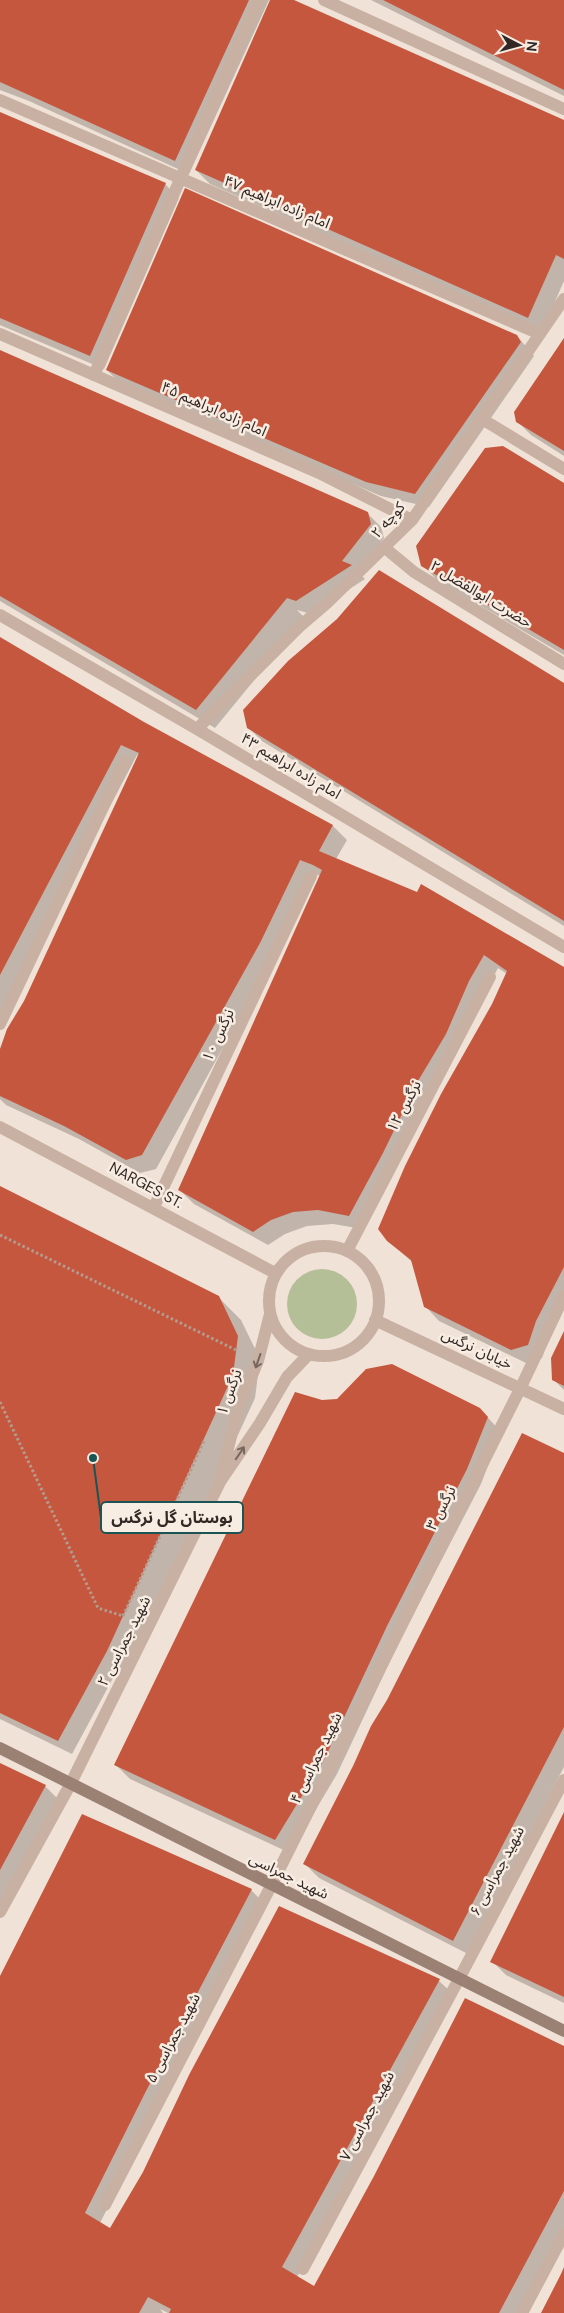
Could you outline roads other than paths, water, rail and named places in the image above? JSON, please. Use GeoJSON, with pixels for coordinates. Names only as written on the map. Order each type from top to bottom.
{"type":"FeatureCollection","features":[{"type":"Feature","properties":{"kind":"street"},"geometry":{"type":"LineString","coordinates":[[94,375],[259,0]]}},
{"type":"Feature","properties":{"kind":"street"},"geometry":{"type":"LineString","coordinates":[[324,0],[564,109]]}},
{"type":"Feature","properties":{"kind":"street","name":"امام زاده ابراهیم ۴۷"},"geometry":{"type":"LineString","coordinates":[[0,100],[540,334]]}},
{"type":"Feature","properties":{"kind":"street","name":"کوچه ۲"},"geometry":{"type":"LineString","coordinates":[[197,729],[299,627],[385,548],[412,520],[564,298]]}},
{"type":"Feature","properties":{"kind":"street","name":"امام زاده ابراهیم ۴۵"},"geometry":{"type":"LineString","coordinates":[[0,334],[319,473],[412,520]]}},
{"type":"Feature","properties":{"kind":"street"},"geometry":{"type":"LineString","coordinates":[[482,419],[564,469]]}},
{"type":"Feature","properties":{"kind":"street","name":"حضرت ابوالفضل ۲"},"geometry":{"type":"LineString","coordinates":[[385,548],[414,572],[564,664]]}},
{"type":"Feature","properties":{"kind":"street","name":"امام زاده ابراهیم ۴۳"},"geometry":{"type":"LineString","coordinates":[[0,615],[197,729],[564,947]]}},
{"type":"Feature","properties":{"kind":"street"},"geometry":{"type":"LineString","coordinates":[[0,1024],[124,761]]}},
{"type":"Feature","properties":{"kind":"street","name":"نرگس ۱۰"},"geometry":{"type":"LineString","coordinates":[[154,1207],[310,876]]}},
{"type":"Feature","properties":{"kind":"street","name":"نرگس ۱۲"},"geometry":{"type":"LineString","coordinates":[[347,1251],[490,977]]}},
{"type":"Feature","properties":{"kind":"street","name":"NARGES ST."},"geometry":{"type":"LineString","coordinates":[[0,1127],[154,1207],[275,1273]]}},
{"type":"Feature","properties":{"kind":"street"},"geometry":{"type":"LineString","coordinates":[[315,1246],[332,1246],[347,1251],[368,1268],[375,1280],[378,1306],[375,1320],[368,1334],[349,1350],[325,1356],[309,1354],[291,1346],[278,1332],[270,1314],[269,1293],[275,1273],[286,1260],[299,1251],[315,1246]]}},
{"type":"Feature","properties":{"kind":"street","name":"نرگس ۳"},"geometry":{"type":"LineString","coordinates":[[390,1644],[564,1296]]}},
{"type":"Feature","properties":{"kind":"street","name":"نرگس ۱"},"geometry":{"type":"LineString","coordinates":[[207,1512],[220,1482],[237,1411],[258,1361],[270,1314]]}},
{"type":"Feature","properties":{"kind":"street","name":"خیابان نرگس"},"geometry":{"type":"LineString","coordinates":[[375,1320],[564,1409]]}},
{"type":"Feature","properties":{"kind":"street","name":"نرگس ۱"},"geometry":{"type":"LineString","coordinates":[[220,1482],[260,1423],[287,1377],[309,1354]]}},
{"type":"Feature","properties":{"kind":"street","name":"شهید جمراسی ۲"},"geometry":{"type":"LineString","coordinates":[[0,1912],[70,1785],[207,1512]]}},
{"type":"Feature","properties":{"kind":"street","name":"شهید جمراسی ۴"},"geometry":{"type":"LineString","coordinates":[[271,1886],[390,1644]]}},
{"type":"Feature","properties":{"kind":"street","name":"شهید جمراسی"},"geometry":{"type":"LineString","coordinates":[[0,1748],[271,1886],[564,2031]]}},
{"type":"Feature","properties":{"kind":"street","name":"شهید جمراسی ۶"},"geometry":{"type":"LineString","coordinates":[[460,1978],[564,1780]]}},
{"type":"Feature","properties":{"kind":"street","name":"شهید جمراسی ۵"},"geometry":{"type":"LineString","coordinates":[[105,2205],[271,1886]]}},
{"type":"Feature","properties":{"kind":"street","name":"شهید جمراسی ۷"},"geometry":{"type":"LineString","coordinates":[[302,2269],[460,1978]]}},
{"type":"Feature","properties":{"kind":"street"},"geometry":{"type":"LineString","coordinates":[[522,2313],[564,2234]]}},
{"type":"Feature","properties":{"kind":"place","name":"بوستان گل نرگس"},"geometry":{"type":"Point","coordinates":[93,1458]}}]}
